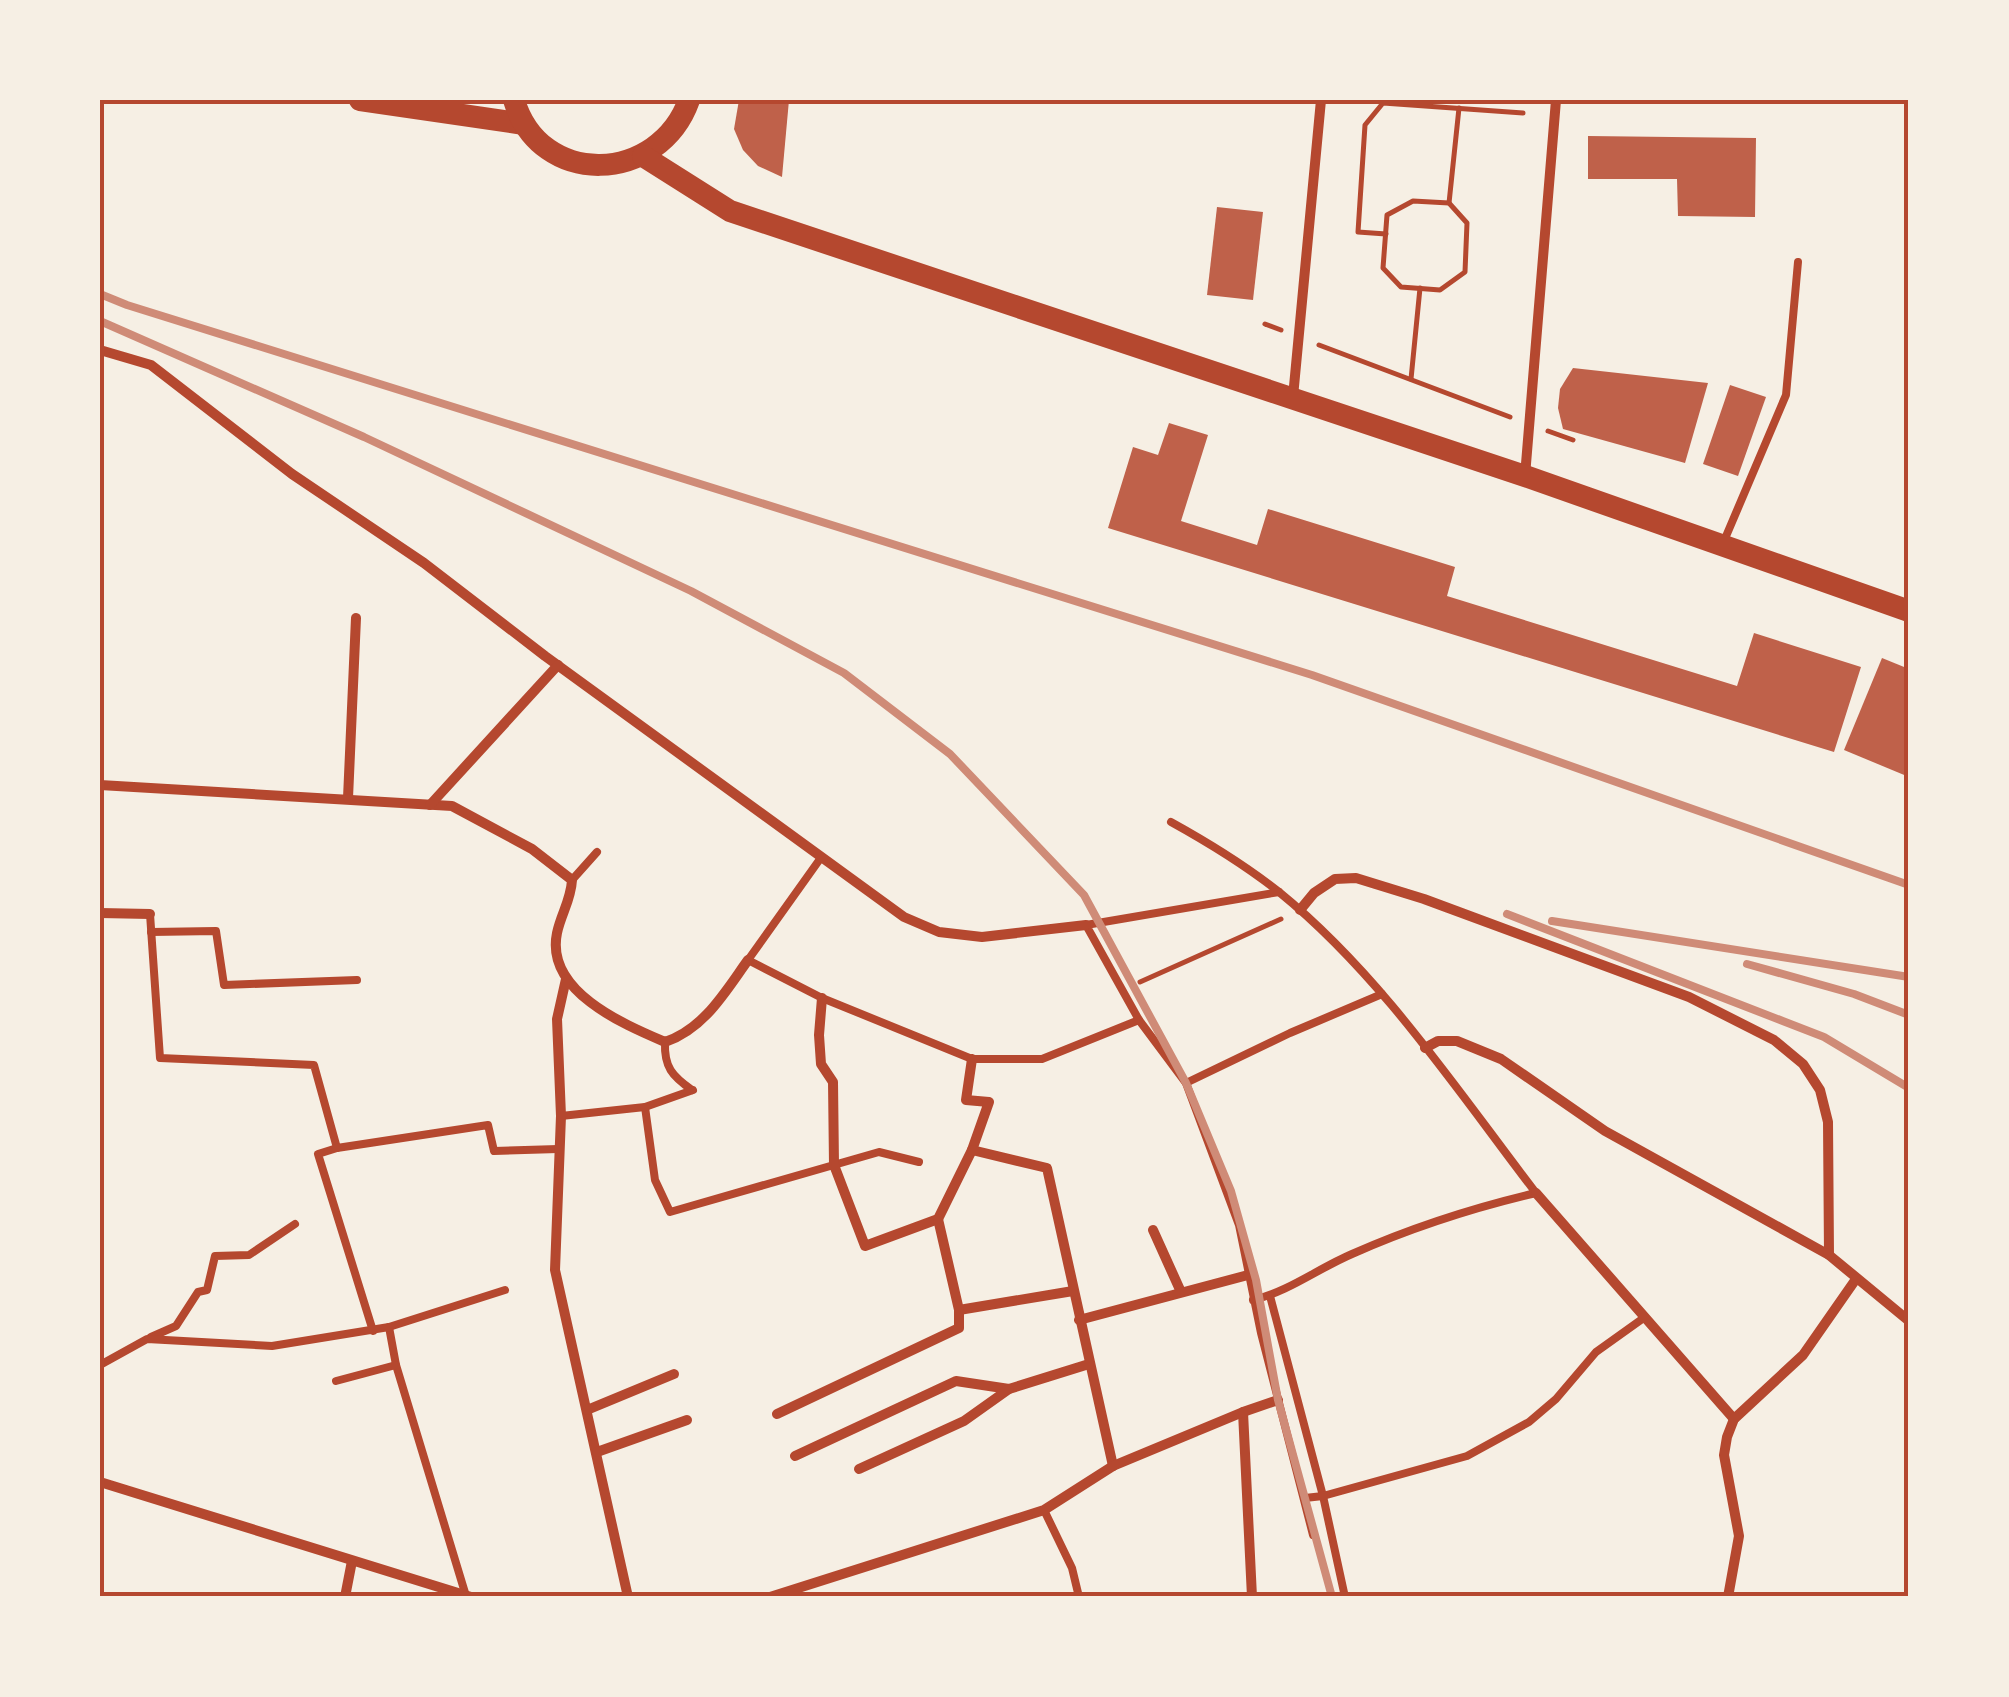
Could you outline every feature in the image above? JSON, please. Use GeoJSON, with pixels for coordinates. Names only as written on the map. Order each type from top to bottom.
{"type":"FeatureCollection","features":[{"type":"Feature","properties":{"kind":"main road"},"geometry":{"type":"LineString","coordinates":[[360,100],[524,124]]}},
{"type":"Feature","properties":{"kind":"main road"},"geometry":{"type":"LineString","coordinates":[[514,100],[524,124],[550,150],[584,164],[624,163],[643,156],[674,131],[689,100]]}},
{"type":"Feature","properties":{"kind":"main road"},"geometry":{"type":"LineString","coordinates":[[643,156],[730,211],[1526,476],[1909,611]]}},
{"type":"Feature","properties":{"kind":"street"},"geometry":{"type":"LineString","coordinates":[[1293,398],[1321,100]]}},
{"type":"Feature","properties":{"kind":"street"},"geometry":{"type":"LineString","coordinates":[[1526,476],[1556,100]]}},
{"type":"Feature","properties":{"kind":"street"},"geometry":{"type":"LineString","coordinates":[[100,350],[151,365],[292,474],[424,563],[558,666],[904,917],[939,932],[982,937],[1086,925]]}},
{"type":"Feature","properties":{"kind":"street"},"geometry":{"type":"LineString","coordinates":[[348,798],[356,618]]}},
{"type":"Feature","properties":{"kind":"street"},"geometry":{"type":"LineString","coordinates":[[430,805],[558,666]]}},
{"type":"Feature","properties":{"kind":"street"},"geometry":{"type":"LineString","coordinates":[[100,785],[452,806],[532,850],[572,880],[572,896],[557,935],[558,965],[566,979],[616,1018],[666,1042],[698,1025],[748,960]]}},
{"type":"Feature","properties":{"kind":"street"},"geometry":{"type":"LineString","coordinates":[[1300,910],[1314,893],[1335,879],[1356,878],[1424,899],[1688,997],[1774,1040],[1804,1064],[1820,1090],[1828,1122],[1829,1254]]}},
{"type":"Feature","properties":{"kind":"street"},"geometry":{"type":"LineString","coordinates":[[100,913],[150,914]]}},
{"type":"Feature","properties":{"kind":"street"},"geometry":{"type":"LineString","coordinates":[[566,979],[557,1019],[561,1116],[555,1270],[628,1597]]}},
{"type":"Feature","properties":{"kind":"street"},"geometry":{"type":"LineString","coordinates":[[822,998],[822,1064],[833,1082],[834,1165],[865,1246],[938,1220]]}},
{"type":"Feature","properties":{"kind":"street"},"geometry":{"type":"LineString","coordinates":[[1425,1048],[1438,1041],[1457,1041],[1483,1050],[1605,1130],[1829,1254],[1909,1321]]}},
{"type":"Feature","properties":{"kind":"street"},"geometry":{"type":"LineString","coordinates":[[777,1414],[959,1328],[959,1310],[938,1220],[972,1150],[989,1102],[966,1100],[972,1059]]}},
{"type":"Feature","properties":{"kind":"street"},"geometry":{"type":"LineString","coordinates":[[972,1150],[1047,1168],[1113,1466]]}},
{"type":"Feature","properties":{"kind":"street"},"geometry":{"type":"LineString","coordinates":[[1536,1192],[1734,1420]]}},
{"type":"Feature","properties":{"kind":"street"},"geometry":{"type":"LineString","coordinates":[[1153,1230],[1181,1292]]}},
{"type":"Feature","properties":{"kind":"street"},"geometry":{"type":"LineString","coordinates":[[1079,1320],[1248,1275]]}},
{"type":"Feature","properties":{"kind":"street"},"geometry":{"type":"LineString","coordinates":[[1728,1597],[1739,1536],[1724,1455],[1734,1420],[1803,1355],[1856,1279]]}},
{"type":"Feature","properties":{"kind":"street"},"geometry":{"type":"LineString","coordinates":[[959,1310],[1072,1291]]}},
{"type":"Feature","properties":{"kind":"street"},"geometry":{"type":"LineString","coordinates":[[859,1468],[964,1421],[1009,1389],[1089,1364]]}},
{"type":"Feature","properties":{"kind":"street"},"geometry":{"type":"LineString","coordinates":[[587,1410],[674,1374]]}},
{"type":"Feature","properties":{"kind":"street"},"geometry":{"type":"LineString","coordinates":[[795,1456],[956,1381],[1009,1389]]}},
{"type":"Feature","properties":{"kind":"street"},"geometry":{"type":"LineString","coordinates":[[770,1597],[1044,1510],[1113,1466],[1278,1400]]}},
{"type":"Feature","properties":{"kind":"street"},"geometry":{"type":"LineString","coordinates":[[1243,1412],[1252,1597]]}},
{"type":"Feature","properties":{"kind":"street"},"geometry":{"type":"LineString","coordinates":[[597,1452],[687,1420]]}},
{"type":"Feature","properties":{"kind":"street"},"geometry":{"type":"LineString","coordinates":[[100,1482],[468,1596]]}},
{"type":"Feature","properties":{"kind":"street"},"geometry":{"type":"LineString","coordinates":[[346,1597],[352,1560]]}},
{"type":"Feature","properties":{"kind":"lane"},"geometry":{"type":"LineString","coordinates":[[1722,545],[1786,395],[1798,262]]}},
{"type":"Feature","properties":{"kind":"lane"},"geometry":{"type":"LineString","coordinates":[[1171,822],[1235,859],[1300,910],[1382,994],[1536,1192],[1416,1226],[1324,1266],[1270,1296],[1254,1300]]}},
{"type":"Feature","properties":{"kind":"lane"},"geometry":{"type":"LineString","coordinates":[[572,880],[597,852]]}},
{"type":"Feature","properties":{"kind":"lane"},"geometry":{"type":"LineString","coordinates":[[820,859],[748,960],[822,998],[972,1059],[1042,1059],[1139,1020]]}},
{"type":"Feature","properties":{"kind":"lane"},"geometry":{"type":"LineString","coordinates":[[1280,892],[1086,925],[1139,1020],[1186,1083],[1239,1225],[1313,1535]]}},
{"type":"Feature","properties":{"kind":"lane"},"geometry":{"type":"LineString","coordinates":[[150,914],[160,1058],[314,1065],[337,1148]]}},
{"type":"Feature","properties":{"kind":"lane"},"geometry":{"type":"LineString","coordinates":[[151,932],[216,930],[224,985],[357,980]]}},
{"type":"Feature","properties":{"kind":"lane"},"geometry":{"type":"LineString","coordinates":[[1186,1083],[1382,994]]}},
{"type":"Feature","properties":{"kind":"lane"},"geometry":{"type":"LineString","coordinates":[[561,1116],[645,1107],[694,1090],[670,1074],[664,1059],[666,1042]]}},
{"type":"Feature","properties":{"kind":"lane"},"geometry":{"type":"LineString","coordinates":[[645,1107],[655,1180],[670,1212],[880,1152],[918,1162]]}},
{"type":"Feature","properties":{"kind":"lane"},"geometry":{"type":"LineString","coordinates":[[373,1330],[318,1154],[488,1126],[494,1151],[558,1149]]}},
{"type":"Feature","properties":{"kind":"lane"},"geometry":{"type":"LineString","coordinates":[[100,1365],[176,1326],[198,1292],[208,1290],[215,1256],[249,1255],[295,1224]]}},
{"type":"Feature","properties":{"kind":"lane"},"geometry":{"type":"LineString","coordinates":[[147,1339],[272,1346],[389,1327],[505,1290]]}},
{"type":"Feature","properties":{"kind":"lane"},"geometry":{"type":"LineString","coordinates":[[1270,1296],[1323,1496],[1345,1597]]}},
{"type":"Feature","properties":{"kind":"lane"},"geometry":{"type":"LineString","coordinates":[[1305,1498],[1467,1456],[1529,1422],[1556,1399],[1596,1352],[1645,1317]]}},
{"type":"Feature","properties":{"kind":"lane"},"geometry":{"type":"LineString","coordinates":[[389,1327],[396,1365],[468,1596]]}},
{"type":"Feature","properties":{"kind":"lane"},"geometry":{"type":"LineString","coordinates":[[336,1381],[396,1365]]}},
{"type":"Feature","properties":{"kind":"lane"},"geometry":{"type":"LineString","coordinates":[[1044,1510],[1072,1568],[1079,1597]]}},
{"type":"Feature","properties":{"kind":"path"},"geometry":{"type":"LineString","coordinates":[[1386,234],[1358,232],[1365,125],[1383,103],[1523,113]]}},
{"type":"Feature","properties":{"kind":"path"},"geometry":{"type":"LineString","coordinates":[[1449,204],[1459,108]]}},
{"type":"Feature","properties":{"kind":"path"},"geometry":{"type":"LineString","coordinates":[[1413,201],[1449,204],[1468,222],[1465,272],[1440,290],[1402,287],[1383,268],[1386,234],[1387,216],[1413,201]]}},
{"type":"Feature","properties":{"kind":"path"},"geometry":{"type":"LineString","coordinates":[[1411,379],[1420,288]]}},
{"type":"Feature","properties":{"kind":"path"},"geometry":{"type":"LineString","coordinates":[[1265,324],[1573,440]]}},
{"type":"Feature","properties":{"kind":"path"},"geometry":{"type":"LineString","coordinates":[[1133,985],[1300,910]]}},
{"type":"Feature","properties":{"kind":"building"},"geometry":{"type":"Polygon","coordinates":[[[739,100],[789,100],[782,177],[758,166],[743,150],[734,129],[739,100]]]}},
{"type":"Feature","properties":{"kind":"building"},"geometry":{"type":"Polygon","coordinates":[[[1588,136],[1756,138],[1755,217],[1678,216],[1677,179],[1588,179],[1588,136]]]}},
{"type":"Feature","properties":{"kind":"building"},"geometry":{"type":"Polygon","coordinates":[[[1217,207],[1263,212],[1253,300],[1207,295],[1217,207]]]}},
{"type":"Feature","properties":{"kind":"building"},"geometry":{"type":"Polygon","coordinates":[[[1573,368],[1708,383],[1685,463],[1563,429],[1558,408],[1560,389],[1573,368]]]}},
{"type":"Feature","properties":{"kind":"building"},"geometry":{"type":"Polygon","coordinates":[[[1730,385],[1766,397],[1738,476],[1703,464],[1730,385]]]}},
{"type":"Feature","properties":{"kind":"building"},"geometry":{"type":"Polygon","coordinates":[[[1169,423],[1208,435],[1181,521],[1257,545],[1268,509],[1455,567],[1447,596],[1737,686],[1754,633],[1861,667],[1834,752],[1108,528],[1133,447],[1158,455],[1169,423]]]}},
{"type":"Feature","properties":{"kind":"building"},"geometry":{"type":"Polygon","coordinates":[[[1882,658],[1909,669],[1909,777],[1844,750],[1882,658]]]}},
{"type":"Feature","properties":{"kind":"railway"},"geometry":{"type":"LineString","coordinates":[[100,294],[1312,675],[1909,885]]}},
{"type":"Feature","properties":{"kind":"railway"},"geometry":{"type":"LineString","coordinates":[[100,321],[364,437],[691,591],[844,673],[950,754],[1084,895],[1186,1083],[1231,1191],[1256,1280],[1278,1400],[1332,1597]]}},
{"type":"Feature","properties":{"kind":"railway"},"geometry":{"type":"LineString","coordinates":[[1507,914],[1824,1037],[1909,1088]]}},
{"type":"Feature","properties":{"kind":"railway"},"geometry":{"type":"LineString","coordinates":[[1552,921],[1909,977]]}},
{"type":"Feature","properties":{"kind":"railway"},"geometry":{"type":"LineString","coordinates":[[1747,964],[1854,994],[1909,1015]]}}]}
